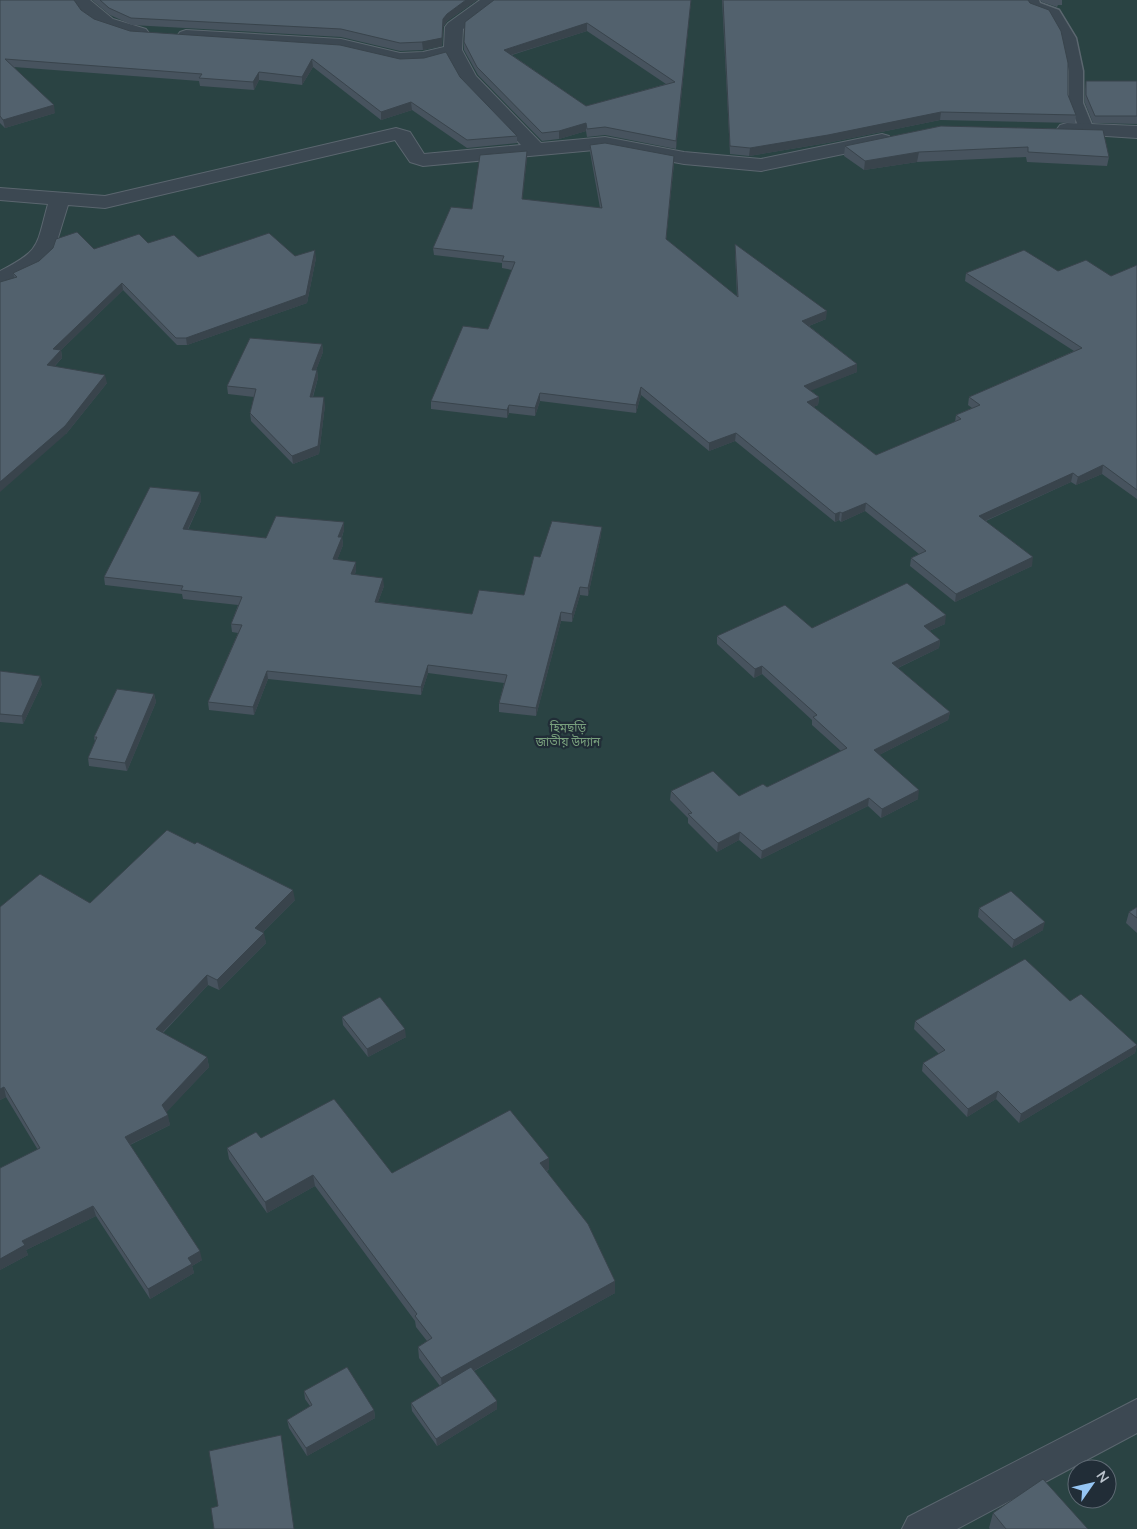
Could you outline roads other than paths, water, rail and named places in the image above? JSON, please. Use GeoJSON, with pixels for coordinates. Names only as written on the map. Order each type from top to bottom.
{"type":"FeatureCollection","features":[{"type":"Feature","properties":{"kind":"street"},"geometry":{"type":"LineString","coordinates":[[80,0],[90,12],[109,26],[131,32],[341,45],[400,60],[424,58],[453,50]]}},
{"type":"Feature","properties":{"kind":"street"},"geometry":{"type":"LineString","coordinates":[[492,0],[454,27],[453,50],[469,78],[536,149]]}},
{"type":"Feature","properties":{"kind":"street"},"geometry":{"type":"LineString","coordinates":[[1046,129],[1137,132]]}},
{"type":"Feature","properties":{"kind":"street"},"geometry":{"type":"LineString","coordinates":[[0,194],[105,202],[396,134],[403,136],[416,158],[422,160],[605,143],[684,158],[761,165],[902,136]]}},
{"type":"Feature","properties":{"kind":"street"},"geometry":{"type":"LineString","coordinates":[[0,280],[32,263],[46,250],[59,199]]}},
{"type":"Feature","properties":{"kind":"street"},"geometry":{"type":"LineString","coordinates":[[921,1529],[1137,1415]]}},
{"type":"Feature","properties":{"kind":"lane"},"geometry":{"type":"LineString","coordinates":[[1032,0],[1034,6],[1054,13],[1069,38],[1076,71],[1076,103],[1086,130]]}},
{"type":"Feature","properties":{"kind":"park label","name":"হিমছড়ি জাতীয় উদ্যান"},"geometry":{"type":"Point","coordinates":[568,735]}}]}
